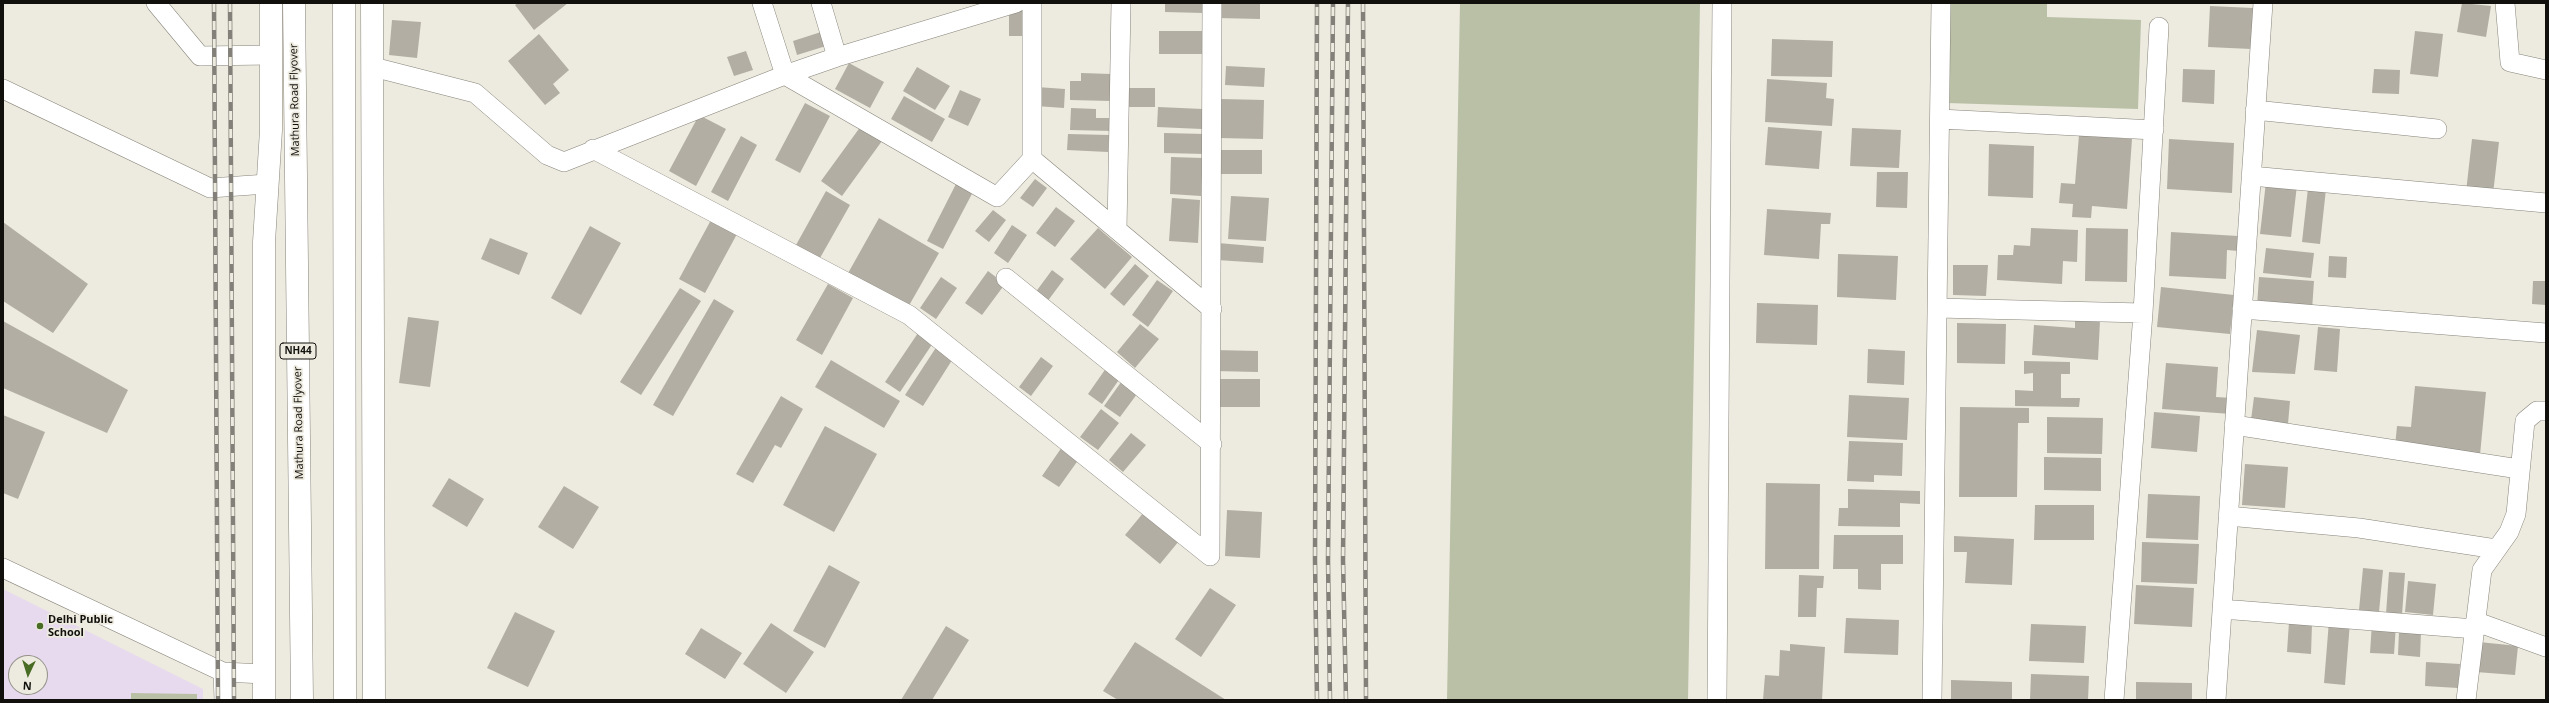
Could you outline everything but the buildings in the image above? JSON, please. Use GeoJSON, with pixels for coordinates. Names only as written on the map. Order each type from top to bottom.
{"type":"FeatureCollection","features":[{"type":"Feature","properties":{"kind":"main road"},"geometry":{"type":"LineString","coordinates":[[264,700],[264,242],[271,130],[271,3]]}},
{"type":"Feature","properties":{"kind":"main road","name":"Mathura Road Flyover"},"geometry":{"type":"LineString","coordinates":[[294,3],[302,700]]}},
{"type":"Feature","properties":{"kind":"main road"},"geometry":{"type":"LineString","coordinates":[[344,3],[345,700]]}},
{"type":"Feature","properties":{"kind":"main road"},"geometry":{"type":"LineString","coordinates":[[372,3],[374,700]]}},
{"type":"Feature","properties":{"kind":"street"},"geometry":{"type":"LineString","coordinates":[[156,3],[194,51],[200,56],[271,55]]}},
{"type":"Feature","properties":{"kind":"street"},"geometry":{"type":"LineString","coordinates":[[762,3],[785,75],[997,197],[1032,159],[1032,3]]}},
{"type":"Feature","properties":{"kind":"street"},"geometry":{"type":"LineString","coordinates":[[820,3],[837,57]]}},
{"type":"Feature","properties":{"kind":"street"},"geometry":{"type":"LineString","coordinates":[[373,67],[475,93],[547,155],[564,162],[593,149],[785,75],[837,57],[1016,3]]}},
{"type":"Feature","properties":{"kind":"street"},"geometry":{"type":"LineString","coordinates":[[1117,230],[1121,3]]}},
{"type":"Feature","properties":{"kind":"street"},"geometry":{"type":"LineString","coordinates":[[593,149],[909,315],[1210,556],[1212,444],[1212,3]]}},
{"type":"Feature","properties":{"kind":"street"},"geometry":{"type":"LineString","coordinates":[[1717,700],[1722,3]]}},
{"type":"Feature","properties":{"kind":"street"},"geometry":{"type":"LineString","coordinates":[[1932,700],[1941,3]]}},
{"type":"Feature","properties":{"kind":"street"},"geometry":{"type":"LineString","coordinates":[[2216,700],[2263,3]]}},
{"type":"Feature","properties":{"kind":"street"},"geometry":{"type":"LineString","coordinates":[[2505,3],[2510,62],[2546,70]]}},
{"type":"Feature","properties":{"kind":"street"},"geometry":{"type":"LineString","coordinates":[[2114,700],[2143,313],[2159,27]]}},
{"type":"Feature","properties":{"kind":"street"},"geometry":{"type":"LineString","coordinates":[[3,89],[210,188],[267,184]]}},
{"type":"Feature","properties":{"kind":"street"},"geometry":{"type":"LineString","coordinates":[[2255,110],[2437,129]]}},
{"type":"Feature","properties":{"kind":"street"},"geometry":{"type":"LineString","coordinates":[[1940,120],[2154,130]]}},
{"type":"Feature","properties":{"kind":"street"},"geometry":{"type":"LineString","coordinates":[[1032,159],[1212,309]]}},
{"type":"Feature","properties":{"kind":"street"},"geometry":{"type":"LineString","coordinates":[[2251,176],[2546,203]]}},
{"type":"Feature","properties":{"kind":"street"},"geometry":{"type":"LineString","coordinates":[[1006,278],[1212,444]]}},
{"type":"Feature","properties":{"kind":"street"},"geometry":{"type":"LineString","coordinates":[[1937,308],[2143,313]]}},
{"type":"Feature","properties":{"kind":"street"},"geometry":{"type":"LineString","coordinates":[[2242,309],[2546,333]]}},
{"type":"Feature","properties":{"kind":"street"},"geometry":{"type":"LineString","coordinates":[[2466,700],[2482,570],[2509,532],[2516,514],[2519,469],[2525,421],[2537,411],[2546,412]]}},
{"type":"Feature","properties":{"kind":"street"},"geometry":{"type":"LineString","coordinates":[[2234,425],[2519,469]]}},
{"type":"Feature","properties":{"kind":"street"},"geometry":{"type":"LineString","coordinates":[[2228,516],[2359,528],[2496,549]]}},
{"type":"Feature","properties":{"kind":"street"},"geometry":{"type":"LineString","coordinates":[[3,568],[223,672],[264,674]]}},
{"type":"Feature","properties":{"kind":"street"},"geometry":{"type":"LineString","coordinates":[[2222,609],[2476,625],[2546,647]]}},
{"type":"Feature","properties":{"kind":"street"},"geometry":{"type":"LineString","coordinates":[[223,672],[224,700]]}},
{"type":"Feature","properties":{"kind":"shaded area","name":"Delhi Public School"},"geometry":{"type":"Polygon","coordinates":[[[3,589],[203,689],[203,700],[3,700],[3,589]]]}},
{"type":"Feature","properties":{"kind":"green space"},"geometry":{"type":"Polygon","coordinates":[[[1460,3],[1700,3],[1688,700],[1447,700],[1460,3]]]}},
{"type":"Feature","properties":{"kind":"green space"},"geometry":{"type":"Polygon","coordinates":[[[1950,3],[2047,3],[2047,17],[2141,20],[2138,109],[1947,103],[1950,3]]]}},
{"type":"Feature","properties":{"kind":"green space"},"geometry":{"type":"Polygon","coordinates":[[[131,693],[197,694],[197,700],[131,700],[131,693]]]}},
{"type":"Feature","properties":{"kind":"railway"},"geometry":{"type":"LineString","coordinates":[[214,3],[218,700]]}},
{"type":"Feature","properties":{"kind":"railway"},"geometry":{"type":"LineString","coordinates":[[230,3],[234,700]]}},
{"type":"Feature","properties":{"kind":"railway"},"geometry":{"type":"LineString","coordinates":[[1317,3],[1315,560],[1317,700]]}},
{"type":"Feature","properties":{"kind":"railway"},"geometry":{"type":"LineString","coordinates":[[1330,700],[1328,560],[1333,3]]}},
{"type":"Feature","properties":{"kind":"railway"},"geometry":{"type":"LineString","coordinates":[[1346,700],[1343,560],[1348,3]]}},
{"type":"Feature","properties":{"kind":"railway"},"geometry":{"type":"LineString","coordinates":[[1363,3],[1366,700]]}},
{"type":"Feature","properties":{"kind":"place","name":"Delhi Public School"},"geometry":{"type":"Point","coordinates":[40,626]}}]}
